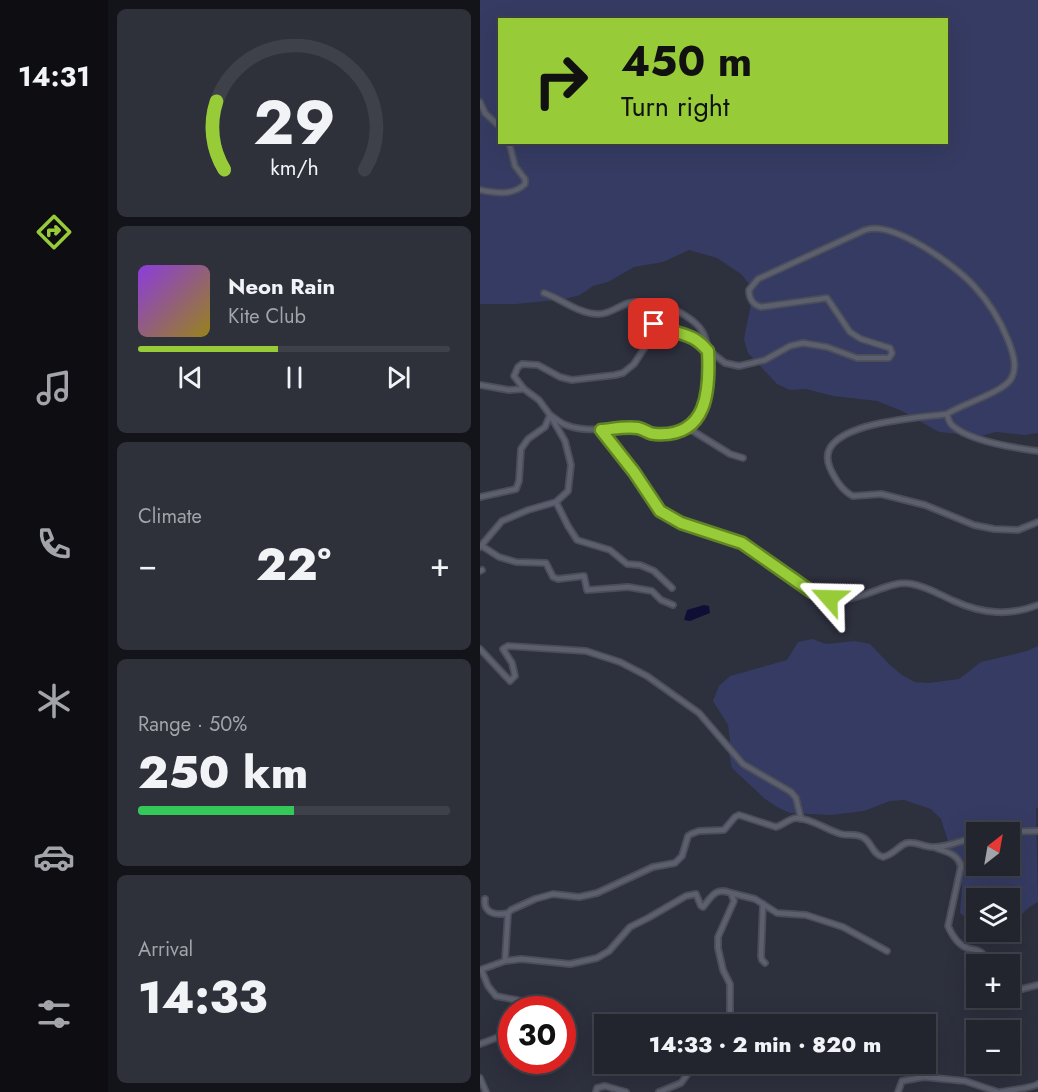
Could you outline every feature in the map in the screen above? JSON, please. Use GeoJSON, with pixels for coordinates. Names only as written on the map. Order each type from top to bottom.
{"type":"FeatureCollection","features":[{"type":"Feature","properties":{"kind":"street"},"geometry":{"type":"LineString","coordinates":[[480,102],[485,113],[498,125]]}},
{"type":"Feature","properties":{"kind":"street"},"geometry":{"type":"LineString","coordinates":[[480,190],[507,193],[524,186],[525,179],[515,166],[510,144]]}},
{"type":"Feature","properties":{"kind":"street"},"geometry":{"type":"LineString","coordinates":[[654,324],[690,336],[725,363],[739,366],[758,362],[790,346],[803,343],[827,347],[857,358],[890,357],[892,352],[888,347],[861,339],[850,332],[825,297],[761,307],[756,306],[749,294],[753,283],[763,277],[864,230],[883,228],[908,238],[944,261],[972,284],[995,314],[1013,352],[1014,373],[1005,386],[947,414],[872,425],[845,433],[831,445],[828,455],[829,466],[842,488],[847,494],[853,496],[880,494],[918,503],[974,525],[994,530],[1018,530],[1038,522]]}},
{"type":"Feature","properties":{"kind":"street"},"geometry":{"type":"LineString","coordinates":[[544,293],[592,314],[608,313],[625,304],[635,302],[673,310],[687,316],[701,328],[708,351],[708,394],[702,410],[688,428]]}},
{"type":"Feature","properties":{"kind":"street"},"geometry":{"type":"LineString","coordinates":[[670,331],[646,344],[634,364],[623,373],[615,375],[573,380],[560,377],[538,365],[522,364],[518,367],[514,376],[524,389],[539,400],[565,441],[571,465],[567,491],[556,502],[502,521],[481,547],[499,557],[516,562],[546,563],[553,577],[558,579],[584,576],[585,589],[588,590],[628,587],[652,591],[661,600],[673,605]]}},
{"type":"Feature","properties":{"kind":"street"},"geometry":{"type":"LineString","coordinates":[[480,385],[509,390],[524,389]]}},
{"type":"Feature","properties":{"kind":"street"},"geometry":{"type":"LineString","coordinates":[[947,414],[952,426],[966,433],[1038,452]]}},
{"type":"Feature","properties":{"kind":"street"},"geometry":{"type":"LineString","coordinates":[[550,415],[565,425],[601,430],[638,428],[654,434],[688,428],[730,454],[743,458]]}},
{"type":"Feature","properties":{"kind":"street"},"geometry":{"type":"LineString","coordinates":[[480,497],[516,489],[519,481],[521,448],[528,439],[545,427],[550,415]]}},
{"type":"Feature","properties":{"kind":"street"},"geometry":{"type":"LineString","coordinates":[[601,430],[634,472],[660,511],[681,523],[742,543],[812,592],[829,598],[854,599],[896,584],[908,583],[986,612],[1014,612],[1038,605]]}},
{"type":"Feature","properties":{"kind":"street"},"geometry":{"type":"LineString","coordinates":[[556,502],[577,540],[610,550],[627,564],[640,565],[654,571],[672,588]]}},
{"type":"Feature","properties":{"kind":"street"},"geometry":{"type":"LineString","coordinates":[[480,649],[510,681],[515,676],[514,668],[503,650],[508,646],[586,651],[620,662],[647,676],[694,709],[720,735],[743,764],[787,788],[796,798],[801,819]]}},
{"type":"Feature","properties":{"kind":"street"},"geometry":{"type":"LineString","coordinates":[[485,898],[484,904],[488,910],[500,915],[553,894],[579,897],[590,895],[653,867],[675,863],[682,856],[688,836],[699,831],[724,830],[739,815],[776,827],[792,819],[801,819],[820,824],[840,834],[859,835],[869,842],[879,856],[891,854],[907,843],[914,843],[936,848],[955,856],[961,866],[948,926],[959,944],[983,954]]}},
{"type":"Feature","properties":{"kind":"street"},"geometry":{"type":"LineString","coordinates":[[1020,831],[1038,831]]}},
{"type":"Feature","properties":{"kind":"street"},"geometry":{"type":"LineString","coordinates":[[936,848],[966,840]]}},
{"type":"Feature","properties":{"kind":"street"},"geometry":{"type":"LineString","coordinates":[[498,996],[488,986],[481,971],[504,961],[521,959],[563,964],[589,961],[603,956],[630,927],[686,896],[696,894],[703,907],[713,893],[722,891],[749,897],[777,913],[806,915],[843,927],[887,951]]}},
{"type":"Feature","properties":{"kind":"street"},"geometry":{"type":"LineString","coordinates":[[731,893],[734,901],[717,944],[723,970],[730,984],[731,1014]]}},
{"type":"Feature","properties":{"kind":"street"},"geometry":{"type":"LineString","coordinates":[[763,904],[761,956],[765,963]]}},
{"type":"Feature","properties":{"kind":"street"},"geometry":{"type":"LineString","coordinates":[[504,961],[508,913]]}},
{"type":"Feature","properties":{"kind":"street"},"geometry":{"type":"LineString","coordinates":[[1020,988],[1038,985]]}},
{"type":"Feature","properties":{"kind":"street"},"geometry":{"type":"LineString","coordinates":[[480,1044],[498,1037]]}},
{"type":"Feature","properties":{"kind":"street"},"geometry":{"type":"LineString","coordinates":[[659,1092],[681,1083],[687,1074]]}},
{"type":"Feature","properties":{"kind":"street"},"geometry":{"type":"LineString","coordinates":[[898,1092],[902,1081],[924,1077],[965,1081],[1000,1092],[1021,1087],[1032,1088],[1038,1084]]}},
{"type":"Feature","properties":{"kind":"street"},"geometry":{"type":"LineString","coordinates":[[480,1078],[486,1092]]}},
{"type":"Feature","properties":{"kind":"street"},"geometry":{"type":"LineString","coordinates":[[596,1092],[597,1088],[605,1086],[626,1092]]}},
{"type":"Feature","properties":{"kind":"shaded area"},"geometry":{"type":"Polygon","coordinates":[[[480,0],[1038,0],[1038,433],[1024,435],[996,432],[981,436],[939,432],[902,411],[877,401],[833,396],[806,389],[790,390],[777,384],[748,353],[744,339],[752,299],[750,285],[741,274],[717,258],[689,250],[663,262],[634,267],[608,282],[593,286],[580,295],[565,299],[516,304],[480,304],[480,0]]]}},
{"type":"Feature","properties":{"kind":"shaded area"},"geometry":{"type":"Polygon","coordinates":[[[704,605],[709,606],[710,613],[690,621],[684,620],[687,610],[704,605]]]}},
{"type":"Feature","properties":{"kind":"shaded area"},"geometry":{"type":"Polygon","coordinates":[[[812,639],[826,644],[855,641],[870,644],[902,675],[915,682],[929,683],[959,679],[981,662],[1027,651],[1038,646],[1038,807],[1036,809],[1038,902],[1020,917],[1020,888],[966,888],[966,918],[960,913],[962,886],[941,819],[931,809],[904,800],[890,801],[864,811],[831,815],[790,813],[765,799],[732,768],[728,725],[713,701],[719,686],[730,676],[787,660],[798,642],[812,639]]]}},
{"type":"Feature","properties":{"kind":"route"},"geometry":{"type":"LineString","coordinates":[[654,324],[690,336],[699,341],[708,351],[708,394],[702,410],[688,428],[678,431],[654,434],[638,428],[601,430],[619,451],[660,511],[681,523],[742,543],[766,558],[795,582],[812,592],[829,598]]}}]}
